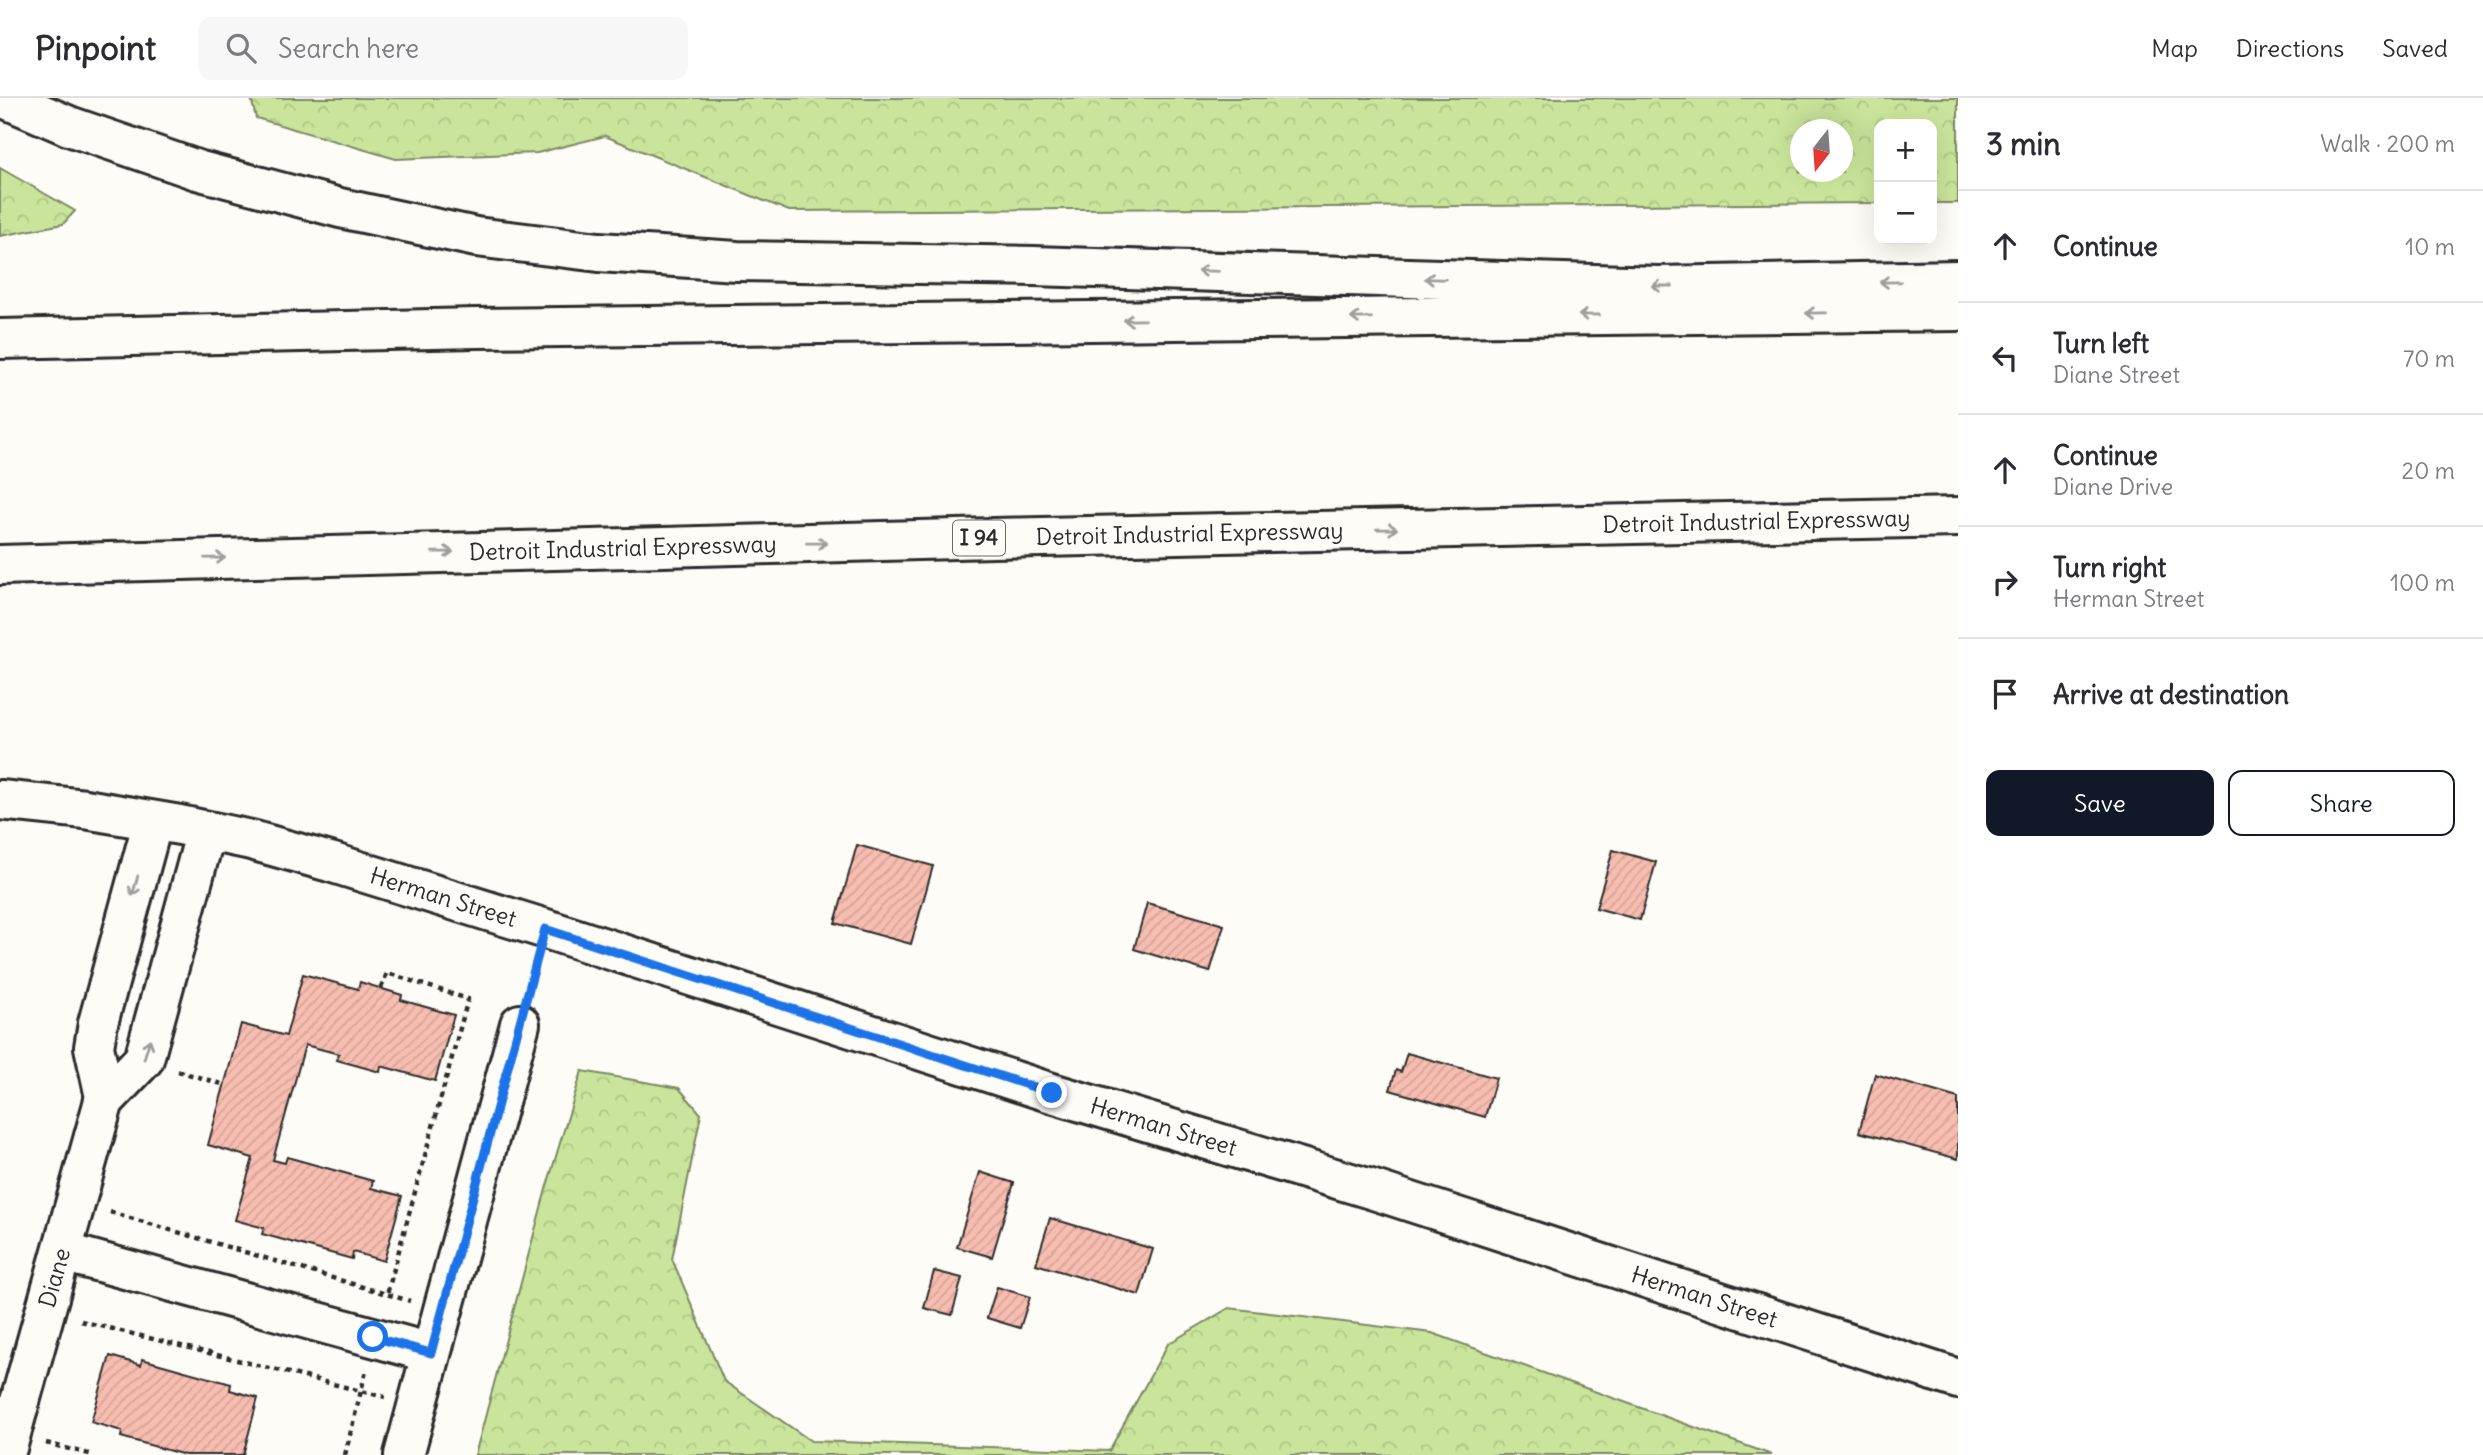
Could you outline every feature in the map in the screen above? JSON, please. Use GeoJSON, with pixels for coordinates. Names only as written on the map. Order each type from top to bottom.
{"type":"FeatureCollection","features":[{"type":"Feature","properties":{"kind":"main road"},"geometry":{"type":"LineString","coordinates":[[4,98],[69,126],[197,170],[340,208],[476,237],[599,252],[737,261],[1034,266],[1658,286],[1958,280]]}},
{"type":"Feature","properties":{"kind":"main road"},"geometry":{"type":"LineString","coordinates":[[0,339],[476,328],[1958,311]]}},
{"type":"Feature","properties":{"kind":"main road","name":"Detroit Industrial Expressway"},"geometry":{"type":"LineString","coordinates":[[0,565],[1958,517]]}},
{"type":"Feature","properties":{"kind":"main road"},"geometry":{"type":"LineString","coordinates":[[0,591],[170,559]]}},
{"type":"Feature","properties":{"kind":"main road","name":"Herman Street"},"geometry":{"type":"LineString","coordinates":[[0,800],[85,809],[153,821],[206,831],[330,862],[1052,1093],[1374,1190],[1958,1379]]}},
{"type":"Feature","properties":{"kind":"main road","name":"Diane"},"geometry":{"type":"LineString","coordinates":[[20,1447],[63,1252],[105,1099],[94,1046],[98,1023],[153,821]]}},
{"type":"Feature","properties":{"kind":"main road","name":"Diane"},"geometry":{"type":"LineString","coordinates":[[105,1099],[144,1059],[206,831]]}},
{"type":"Feature","properties":{"kind":"main road"},"geometry":{"type":"LineString","coordinates":[[404,1455],[520,1024]]}},
{"type":"Feature","properties":{"kind":"main road"},"geometry":{"type":"LineString","coordinates":[[63,1252],[431,1353]]}},
{"type":"Feature","properties":{"kind":"path"},"geometry":{"type":"LineString","coordinates":[[520,1024],[545,929]]}},
{"type":"Feature","properties":{"kind":"path"},"geometry":{"type":"LineString","coordinates":[[381,988],[387,973],[468,999],[387,1294]]}},
{"type":"Feature","properties":{"kind":"path"},"geometry":{"type":"LineString","coordinates":[[170,1069],[222,1084]]}},
{"type":"Feature","properties":{"kind":"path"},"geometry":{"type":"LineString","coordinates":[[98,1208],[412,1301]]}},
{"type":"Feature","properties":{"kind":"path"},"geometry":{"type":"LineString","coordinates":[[81,1321],[396,1399]]}},
{"type":"Feature","properties":{"kind":"path"},"geometry":{"type":"LineString","coordinates":[[345,1455],[367,1369]]}},
{"type":"Feature","properties":{"kind":"path"},"geometry":{"type":"LineString","coordinates":[[20,1447],[93,1455]]}},
{"type":"Feature","properties":{"kind":"green space"},"geometry":{"type":"Polygon","coordinates":[[[251,98],[1958,98],[1958,203],[1937,203],[1937,119],[1874,119],[1874,203],[789,211],[605,136],[537,153],[396,159],[256,118],[251,98]]]}},
{"type":"Feature","properties":{"kind":"green space"},"geometry":{"type":"Polygon","coordinates":[[[0,168],[75,211],[63,224],[0,236],[0,168]]]}},
{"type":"Feature","properties":{"kind":"green space"},"geometry":{"type":"Polygon","coordinates":[[[582,1071],[679,1088],[701,1114],[672,1259],[724,1381],[811,1441],[1109,1451],[1168,1344],[1229,1308],[1432,1333],[1772,1455],[475,1455],[546,1189],[582,1071]]]}},
{"type":"Feature","properties":{"kind":"building"},"geometry":{"type":"Polygon","coordinates":[[[857,845],[933,866],[911,944],[835,923],[857,845]]]}},
{"type":"Feature","properties":{"kind":"building"},"geometry":{"type":"Polygon","coordinates":[[[1613,850],[1656,862],[1640,920],[1596,908],[1613,850]]]}},
{"type":"Feature","properties":{"kind":"building"},"geometry":{"type":"Polygon","coordinates":[[[1147,903],[1224,925],[1210,972],[1134,949],[1147,903]]]}},
{"type":"Feature","properties":{"kind":"building"},"geometry":{"type":"Polygon","coordinates":[[[303,974],[358,989],[360,982],[402,995],[401,1000],[454,1015],[435,1081],[381,1066],[380,1072],[337,1060],[339,1054],[305,1045],[273,1160],[285,1163],[287,1157],[373,1181],[371,1188],[402,1196],[384,1261],[353,1252],[352,1259],[262,1234],[264,1228],[235,1220],[253,1158],[208,1145],[241,1024],[286,1036],[303,974]]]}},
{"type":"Feature","properties":{"kind":"building"},"geometry":{"type":"Polygon","coordinates":[[[1407,1053],[1496,1078],[1485,1117],[1390,1090],[1396,1070],[1401,1072],[1407,1053]]]}},
{"type":"Feature","properties":{"kind":"building"},"geometry":{"type":"Polygon","coordinates":[[[1875,1074],[1958,1098],[1958,1159],[1859,1132],[1875,1074]]]}},
{"type":"Feature","properties":{"kind":"building"},"geometry":{"type":"Polygon","coordinates":[[[980,1172],[1014,1183],[992,1257],[957,1247],[980,1172]]]}},
{"type":"Feature","properties":{"kind":"building"},"geometry":{"type":"Polygon","coordinates":[[[1050,1218],[1153,1249],[1139,1295],[1036,1264],[1050,1218]]]}},
{"type":"Feature","properties":{"kind":"building"},"geometry":{"type":"Polygon","coordinates":[[[934,1271],[962,1278],[952,1315],[924,1308],[934,1271]]]}},
{"type":"Feature","properties":{"kind":"building"},"geometry":{"type":"Polygon","coordinates":[[[997,1287],[1030,1297],[1020,1328],[987,1318],[997,1287]]]}},
{"type":"Feature","properties":{"kind":"building"},"geometry":{"type":"Polygon","coordinates":[[[110,1356],[141,1365],[142,1359],[231,1384],[230,1390],[258,1398],[243,1455],[185,1455],[121,1437],[122,1431],[91,1422],[110,1356]]]}},
{"type":"Feature","properties":{"kind":"route"},"geometry":{"type":"LineString","coordinates":[[373,1337],[431,1353],[545,929],[1052,1093]]}}]}
